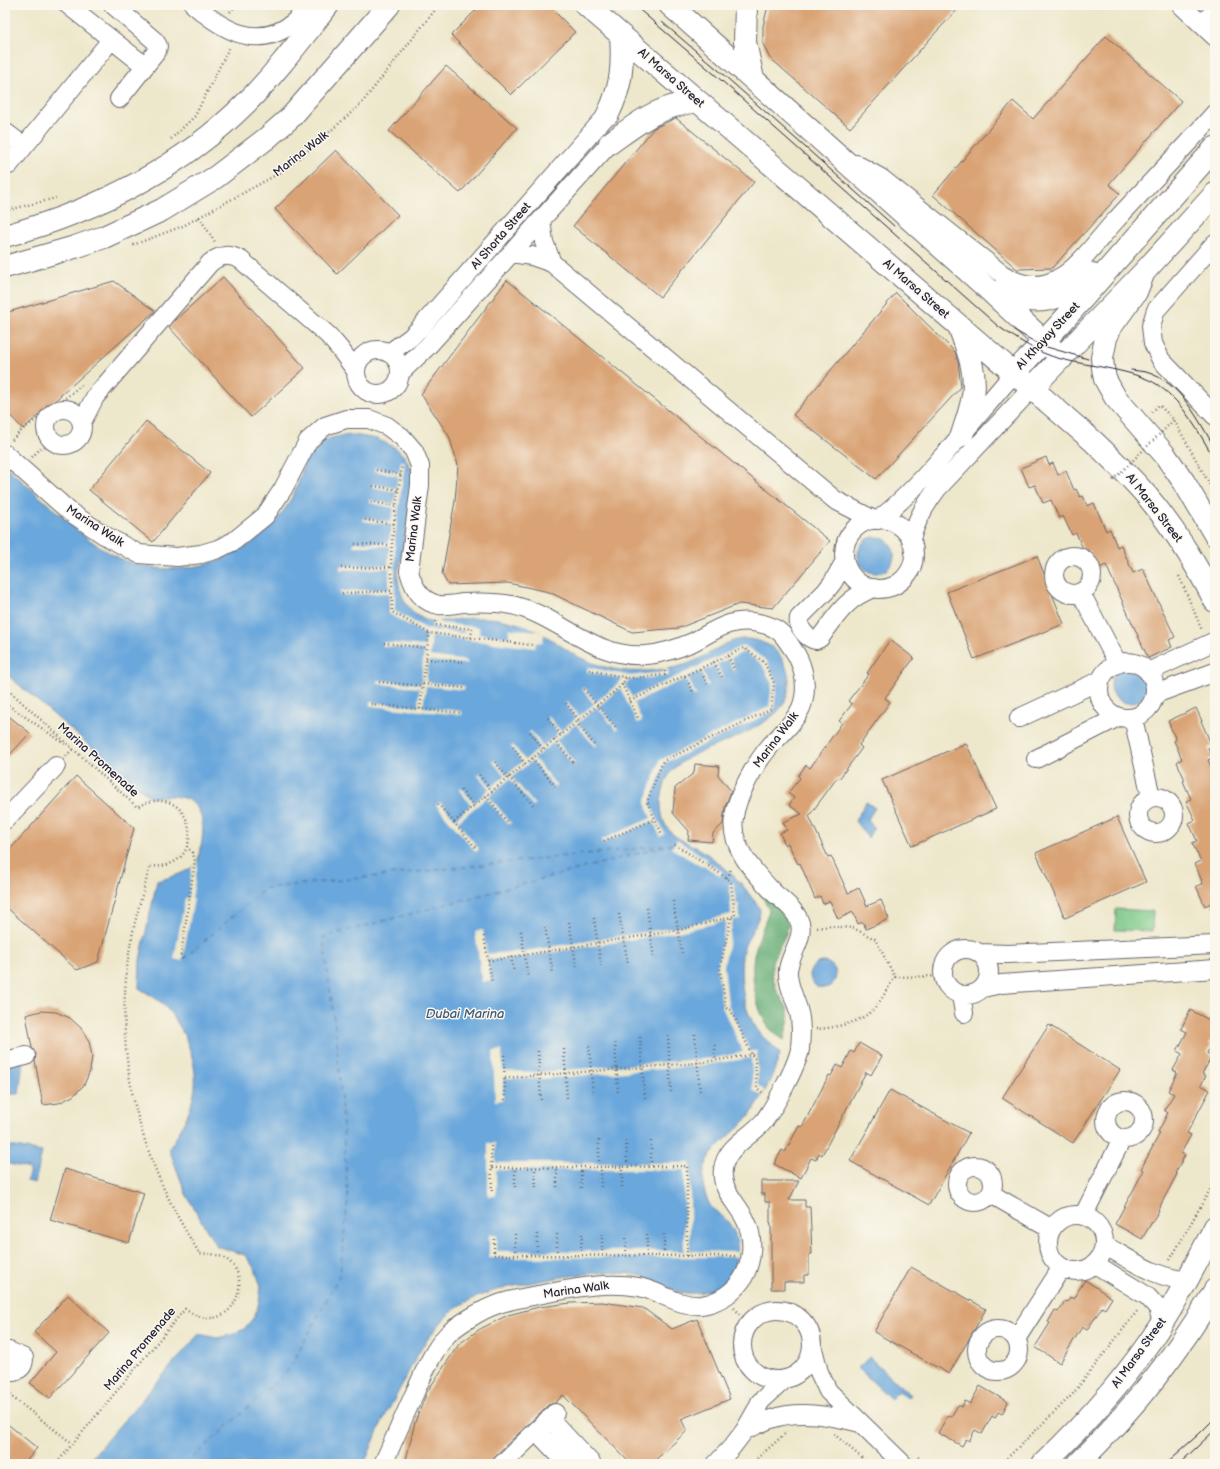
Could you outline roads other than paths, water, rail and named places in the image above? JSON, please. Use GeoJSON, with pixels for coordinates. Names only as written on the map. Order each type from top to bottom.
{"type":"FeatureCollection","features":[{"type":"Feature","properties":{"kind":"main road"},"geometry":{"type":"LineString","coordinates":[[5,236],[58,220],[83,210],[157,172],[181,157],[226,122],[257,92],[328,5]]}},
{"type":"Feature","properties":{"kind":"main road","name":"Al Marsa Street"},"geometry":{"type":"LineString","coordinates":[[586,5],[1032,388],[1126,472],[1148,496],[1186,550],[1203,578],[1215,602]]}},
{"type":"Feature","properties":{"kind":"main road"},"geometry":{"type":"LineString","coordinates":[[670,5],[988,289],[1062,358]]}},
{"type":"Feature","properties":{"kind":"main road"},"geometry":{"type":"LineString","coordinates":[[746,5],[745,42],[753,79]]}},
{"type":"Feature","properties":{"kind":"main road"},"geometry":{"type":"LineString","coordinates":[[5,267],[104,237],[133,224],[189,194],[223,172],[267,138],[291,117],[386,7]]}},
{"type":"Feature","properties":{"kind":"main road"},"geometry":{"type":"LineString","coordinates":[[608,114],[620,82],[622,59],[621,35]]}},
{"type":"Feature","properties":{"kind":"main road"},"geometry":{"type":"LineString","coordinates":[[610,143],[654,113],[672,106],[698,101]]}},
{"type":"Feature","properties":{"kind":"main road","name":"Al Khayay Street"},"geometry":{"type":"LineString","coordinates":[[1014,373],[1215,148]]}},
{"type":"Feature","properties":{"kind":"main road","name":"Al Khayay Street"},"geometry":{"type":"LineString","coordinates":[[1032,388],[1144,272],[1215,194]]}},
{"type":"Feature","properties":{"kind":"main road"},"geometry":{"type":"LineString","coordinates":[[988,289],[1012,298],[1032,301],[1042,301],[1061,295],[1078,284],[1123,236],[1140,224],[1153,218]]}},
{"type":"Feature","properties":{"kind":"main road"},"geometry":{"type":"LineString","coordinates":[[1144,272],[1136,292],[1110,328],[1106,338],[1102,358],[1104,374],[1115,397],[1165,455],[1184,482],[1213,532]]}},
{"type":"Feature","properties":{"kind":"main road"},"geometry":{"type":"LineString","coordinates":[[958,325],[971,362],[974,385],[971,404],[962,435]]}},
{"type":"Feature","properties":{"kind":"main road","name":"Al Marsa Street"},"geometry":{"type":"LineString","coordinates":[[1043,1464],[1113,1391],[1141,1355],[1188,1280],[1213,1233]]}},
{"type":"Feature","properties":{"kind":"main road"},"geometry":{"type":"LineString","coordinates":[[1078,1464],[1129,1410],[1190,1330],[1215,1290]]}},
{"type":"Feature","properties":{"kind":"street"},"geometry":{"type":"LineString","coordinates":[[68,5],[145,66]]}},
{"type":"Feature","properties":{"kind":"street"},"geometry":{"type":"LineString","coordinates":[[113,5],[157,44],[157,52],[118,99]]}},
{"type":"Feature","properties":{"kind":"street"},"geometry":{"type":"LineString","coordinates":[[194,5],[207,16],[230,31],[249,36],[258,36],[277,32],[286,28],[294,22],[309,5]]}},
{"type":"Feature","properties":{"kind":"street"},"geometry":{"type":"LineString","coordinates":[[1181,5],[1215,37]]}},
{"type":"Feature","properties":{"kind":"street"},"geometry":{"type":"LineString","coordinates":[[1202,25],[1215,10]]}},
{"type":"Feature","properties":{"kind":"street"},"geometry":{"type":"LineString","coordinates":[[9,165],[111,40]]}},
{"type":"Feature","properties":{"kind":"street"},"geometry":{"type":"LineString","coordinates":[[844,160],[857,164],[881,178],[1002,274],[1017,282],[1033,285],[1041,284],[1058,279],[1072,270],[1115,221],[1215,113]]}},
{"type":"Feature","properties":{"kind":"street","name":"Al Shorta Street"},"geometry":{"type":"LineString","coordinates":[[389,353],[410,338],[419,329],[608,114]]}},
{"type":"Feature","properties":{"kind":"street"},"geometry":{"type":"LineString","coordinates":[[5,132],[24,146]]}},
{"type":"Feature","properties":{"kind":"street","name":"Al Shorta Street"},"geometry":{"type":"LineString","coordinates":[[400,373],[428,346],[610,143]]}},
{"type":"Feature","properties":{"kind":"street"},"geometry":{"type":"LineString","coordinates":[[541,220],[544,242],[552,263]]}},
{"type":"Feature","properties":{"kind":"street"},"geometry":{"type":"LineString","coordinates":[[1215,243],[1161,303],[1156,310],[1151,326],[1153,343],[1161,360],[1215,416]]}},
{"type":"Feature","properties":{"kind":"street"},"geometry":{"type":"LineString","coordinates":[[511,253],[532,256],[552,263],[835,500],[876,520]]}},
{"type":"Feature","properties":{"kind":"street"},"geometry":{"type":"LineString","coordinates":[[82,422],[95,397],[210,264],[216,258],[224,255],[234,256],[242,260],[328,336],[340,349],[356,371],[359,383],[369,391],[382,393],[395,386],[400,373],[399,366],[396,359],[389,353],[377,350],[370,351],[328,336]]}},
{"type":"Feature","properties":{"kind":"street"},"geometry":{"type":"LineString","coordinates":[[356,371],[360,359],[370,351]]}},
{"type":"Feature","properties":{"kind":"street","name":"Al Khayay Street"},"geometry":{"type":"LineString","coordinates":[[876,520],[896,505],[915,487],[962,435],[1014,373]]}},
{"type":"Feature","properties":{"kind":"street","name":"Al Khayay Street"},"geometry":{"type":"LineString","coordinates":[[911,539],[919,515],[937,489],[1032,388]]}},
{"type":"Feature","properties":{"kind":"street"},"geometry":{"type":"LineString","coordinates":[[369,419],[375,393]]}},
{"type":"Feature","properties":{"kind":"street"},"geometry":{"type":"LineString","coordinates":[[69,410],[79,417],[82,422],[82,434],[73,444],[61,446],[50,439],[46,429],[49,417],[58,410],[69,410],[95,397]]}},
{"type":"Feature","properties":{"kind":"street","name":"Marina Walk"},"geometry":{"type":"LineString","coordinates":[[5,454],[70,512],[104,535],[139,554],[178,557],[201,554],[218,549],[234,541],[265,516],[283,489],[308,441],[325,426],[346,419],[369,419],[387,426],[402,437],[414,451],[420,466],[420,485],[409,571],[412,582],[418,593],[427,601],[438,604],[485,602],[516,606],[543,616],[590,644],[617,653],[646,655],[669,651],[691,643],[728,624],[739,622],[767,625],[780,632],[801,664],[805,684],[801,707],[788,727],[768,748],[753,772],[740,797],[734,815],[733,828],[740,851],[773,891],[792,909],[801,929],[788,972],[790,989],[799,1010],[801,1030],[799,1055],[776,1102],[763,1122],[753,1133],[740,1142],[727,1156],[723,1168],[724,1183],[731,1199],[744,1217],[749,1229],[751,1257],[747,1269],[739,1283],[725,1297],[704,1305],[682,1303],[642,1288],[602,1284],[496,1304],[479,1312],[449,1332],[432,1357],[382,1464]]}},
{"type":"Feature","properties":{"kind":"street"},"geometry":{"type":"LineString","coordinates":[[835,500],[843,518],[849,538]]}},
{"type":"Feature","properties":{"kind":"street"},"geometry":{"type":"LineString","coordinates":[[876,520],[890,521],[900,526],[911,539],[914,547],[913,563],[905,578],[891,587],[883,589],[866,586],[852,576],[848,569],[845,561],[846,545],[852,532],[862,524],[876,520]]}},
{"type":"Feature","properties":{"kind":"street"},"geometry":{"type":"LineString","coordinates":[[845,561],[826,591],[799,618],[798,623],[800,627],[809,638],[813,640],[818,639],[851,600],[874,588]]}},
{"type":"Feature","properties":{"kind":"street"},"geometry":{"type":"LineString","coordinates":[[1081,593],[1118,664]]}},
{"type":"Feature","properties":{"kind":"street"},"geometry":{"type":"LineString","coordinates":[[1148,672],[1212,643]]}},
{"type":"Feature","properties":{"kind":"street"},"geometry":{"type":"LineString","coordinates":[[1036,759],[1125,717],[1141,715],[1148,710],[1153,702],[1155,686],[1153,678],[1148,672],[1137,664],[1124,663],[1118,664],[1111,668],[1105,673],[1099,688],[1102,702],[1111,713],[1125,717]]}},
{"type":"Feature","properties":{"kind":"street"},"geometry":{"type":"LineString","coordinates":[[1155,694],[1215,672]]}},
{"type":"Feature","properties":{"kind":"street"},"geometry":{"type":"LineString","coordinates":[[1019,718],[1101,680]]}},
{"type":"Feature","properties":{"kind":"street"},"geometry":{"type":"LineString","coordinates":[[1125,717],[1151,797]]}},
{"type":"Feature","properties":{"kind":"street"},"geometry":{"type":"LineString","coordinates":[[5,820],[56,766]]}},
{"type":"Feature","properties":{"kind":"street"},"geometry":{"type":"LineString","coordinates":[[972,947],[985,959],[989,974],[983,988],[977,993],[969,995],[962,1004],[945,985],[942,976],[942,967],[946,960],[951,953],[959,950],[972,947],[1008,954],[1215,945]]}},
{"type":"Feature","properties":{"kind":"street"},"geometry":{"type":"LineString","coordinates":[[983,988],[1001,984],[1215,969]]}},
{"type":"Feature","properties":{"kind":"street"},"geometry":{"type":"LineString","coordinates":[[5,1061],[26,1056]]}},
{"type":"Feature","properties":{"kind":"street"},"geometry":{"type":"LineString","coordinates":[[1083,1216],[1122,1139]]}},
{"type":"Feature","properties":{"kind":"street"},"geometry":{"type":"LineString","coordinates":[[991,1194],[1052,1229]]}},
{"type":"Feature","properties":{"kind":"street"},"geometry":{"type":"LineString","coordinates":[[1074,1215],[1083,1216],[1091,1219],[1098,1225],[1102,1233],[1104,1245],[1100,1259],[1095,1264],[1088,1269],[1070,1271],[1055,1262],[1050,1254],[1048,1237],[1052,1229],[1065,1217],[1074,1215]]}},
{"type":"Feature","properties":{"kind":"street"},"geometry":{"type":"LineString","coordinates":[[1104,1245],[1161,1275],[1174,1279],[1188,1280]]}},
{"type":"Feature","properties":{"kind":"street"},"geometry":{"type":"LineString","coordinates":[[1095,1264],[1147,1296],[1158,1308],[1162,1323]]}},
{"type":"Feature","properties":{"kind":"street"},"geometry":{"type":"LineString","coordinates":[[1016,1339],[1062,1267]]}},
{"type":"Feature","properties":{"kind":"street"},"geometry":{"type":"LineString","coordinates":[[828,1391],[806,1382],[787,1378],[773,1380],[752,1370],[746,1362],[742,1352],[743,1337],[749,1324],[757,1316],[777,1310],[788,1312],[798,1317],[805,1324],[810,1334],[819,1372],[828,1391],[903,1464]]}},
{"type":"Feature","properties":{"kind":"street"},"geometry":{"type":"LineString","coordinates":[[716,1464],[745,1430],[760,1402],[787,1378],[798,1372],[806,1365],[812,1345]]}},
{"type":"Feature","properties":{"kind":"street"},"geometry":{"type":"LineString","coordinates":[[5,1351],[9,1351],[24,1358],[24,1363],[19,1370],[7,1377]]}},
{"type":"Feature","properties":{"kind":"street"},"geometry":{"type":"LineString","coordinates":[[752,1370],[760,1402]]}},
{"type":"Feature","properties":{"kind":"street"},"geometry":{"type":"LineString","coordinates":[[745,1430],[771,1419],[787,1415],[803,1414],[820,1414],[861,1423]]}},
{"type":"Feature","properties":{"kind":"street"},"geometry":{"type":"LineString","coordinates":[[502,1464],[552,1416],[592,1464]]}},
{"type":"Feature","properties":{"kind":"street"},"geometry":{"type":"LineString","coordinates":[[536,1431],[568,1464]]}},
{"type":"Feature","properties":{"kind":"water","name":"Dubai Marina"},"geometry":{"type":"Polygon","coordinates":[[[354,435],[377,439],[396,448],[404,456],[411,468],[414,490],[398,573],[398,580],[404,601],[408,607],[426,620],[443,621],[482,618],[514,622],[539,632],[581,658],[597,665],[622,670],[647,671],[679,666],[701,658],[728,643],[747,639],[758,641],[773,648],[779,654],[786,666],[789,678],[789,688],[782,707],[774,715],[751,730],[681,762],[666,781],[663,788],[661,804],[663,820],[671,833],[703,851],[724,867],[742,885],[760,910],[760,914],[743,950],[741,968],[743,993],[747,1009],[754,1024],[763,1037],[780,1054],[771,1079],[759,1102],[742,1124],[713,1152],[704,1169],[703,1180],[709,1204],[733,1229],[737,1245],[736,1261],[729,1276],[724,1282],[716,1288],[701,1292],[680,1292],[638,1275],[626,1273],[601,1273],[565,1277],[515,1286],[490,1292],[466,1302],[446,1317],[421,1349],[383,1420],[364,1464],[86,1464],[199,1334],[217,1338],[231,1335],[244,1329],[254,1317],[259,1303],[261,1286],[255,1269],[245,1255],[216,1246],[186,1194],[169,1149],[182,1127],[192,1103],[195,1087],[194,1064],[186,1040],[174,1018],[159,1001],[139,988],[140,960],[157,881],[184,872],[198,862],[203,828],[201,817],[198,808],[192,802],[184,798],[164,796],[151,798],[5,673],[5,466],[84,536],[112,554],[143,566],[163,569],[183,568],[203,565],[222,559],[257,539],[271,526],[288,504],[296,489],[305,461],[310,452],[323,441],[332,438],[354,435]]]}},
{"type":"Feature","properties":{"kind":"water"},"geometry":{"type":"Polygon","coordinates":[[[876,537],[889,542],[894,555],[889,568],[876,573],[863,568],[858,555],[863,542],[876,537]]]}},
{"type":"Feature","properties":{"kind":"water"},"geometry":{"type":"Polygon","coordinates":[[[1129,667],[1142,672],[1147,685],[1142,698],[1129,703],[1116,698],[1111,685],[1116,672],[1129,667]]]}},
{"type":"Feature","properties":{"kind":"water"},"geometry":{"type":"Polygon","coordinates":[[[866,802],[875,808],[868,819],[874,827],[868,838],[855,821],[866,802]]]}},
{"type":"Feature","properties":{"kind":"water"},"geometry":{"type":"Polygon","coordinates":[[[823,962],[832,966],[836,975],[832,984],[823,988],[814,984],[810,975],[814,966],[823,962]]]}},
{"type":"Feature","properties":{"kind":"water"},"geometry":{"type":"Polygon","coordinates":[[[5,1048],[16,1051],[23,1060],[19,1094],[5,1094],[5,1048]]]}},
{"type":"Feature","properties":{"kind":"water"},"geometry":{"type":"Polygon","coordinates":[[[5,1145],[42,1152],[35,1183],[27,1181],[30,1169],[5,1163],[5,1145]]]}},
{"type":"Feature","properties":{"kind":"water"},"geometry":{"type":"Polygon","coordinates":[[[869,1357],[910,1395],[907,1398],[899,1391],[891,1399],[858,1368],[869,1357]]]}},
{"type":"Feature","properties":{"kind":"tram line"},"geometry":{"type":"LineString","coordinates":[[634,5],[713,73],[999,327],[1028,346],[1052,356],[1072,362],[1125,372],[1149,380],[1158,385],[1184,410],[1215,460]]}},
{"type":"Feature","properties":{"kind":"tram line"},"geometry":{"type":"LineString","coordinates":[[662,22],[894,226]]}},
{"type":"Feature","properties":{"kind":"tram line"},"geometry":{"type":"LineString","coordinates":[[1014,330],[1040,345],[1088,359]]}},
{"type":"Feature","properties":{"kind":"tram line"},"geometry":{"type":"LineString","coordinates":[[1131,370],[1146,372],[1158,377],[1179,393],[1195,414],[1215,448]]}},
{"type":"Feature","properties":{"kind":"tram line"},"geometry":{"type":"LineString","coordinates":[[1165,1464],[1215,1418]]}},
{"type":"Feature","properties":{"kind":"tram line"},"geometry":{"type":"LineString","coordinates":[[1179,1464],[1215,1430]]}}]}
